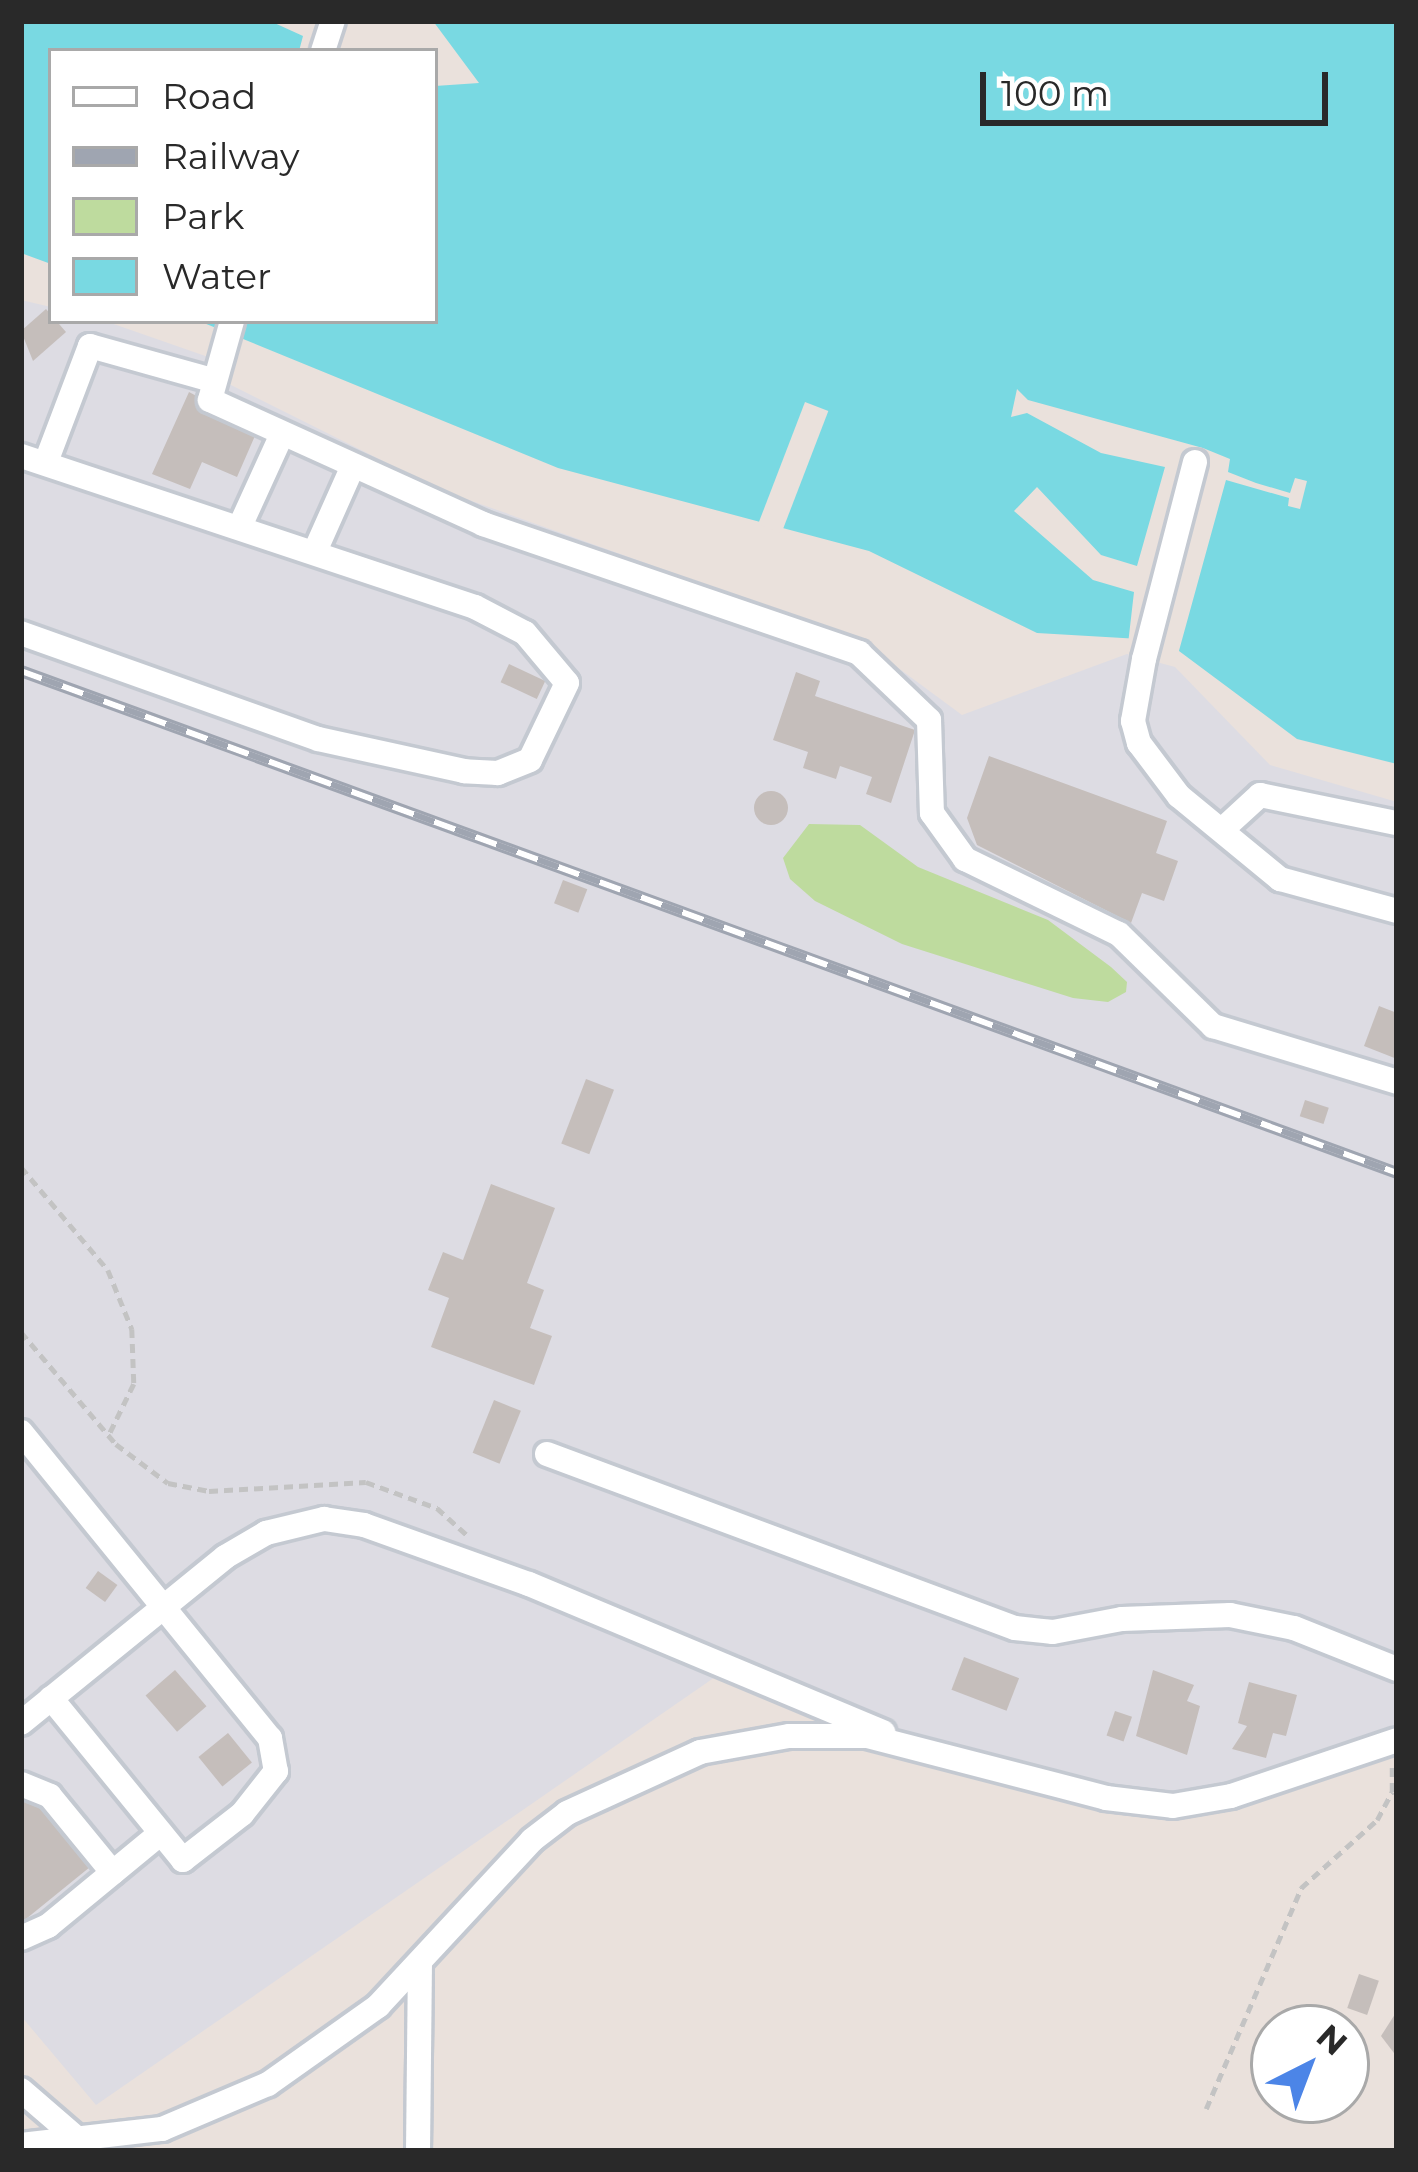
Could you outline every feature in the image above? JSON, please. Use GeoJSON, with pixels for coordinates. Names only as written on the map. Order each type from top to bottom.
{"type":"FeatureCollection","features":[{"type":"Feature","properties":{"kind":"street"},"geometry":{"type":"LineString","coordinates":[[231,324],[210,400],[352,468],[519,537],[859,653],[929,720],[932,812],[950,845],[1119,934],[1206,1022],[1397,1082]]}},
{"type":"Feature","properties":{"kind":"street"},"geometry":{"type":"LineString","coordinates":[[21,633],[376,754],[498,773],[530,760],[567,683],[549,654],[476,607],[316,549],[33,459],[90,346],[212,380]]}},
{"type":"Feature","properties":{"kind":"street"},"geometry":{"type":"LineString","coordinates":[[241,524],[282,434]]}},
{"type":"Feature","properties":{"kind":"street"},"geometry":{"type":"LineString","coordinates":[[1195,462],[1133,721],[1139,743],[1179,796],[1224,828],[1280,879],[1397,911]]}},
{"type":"Feature","properties":{"kind":"street"},"geometry":{"type":"LineString","coordinates":[[316,549],[352,468]]}},
{"type":"Feature","properties":{"kind":"street"},"geometry":{"type":"LineString","coordinates":[[1224,828],[1261,795],[1397,823]]}},
{"type":"Feature","properties":{"kind":"street"},"geometry":{"type":"LineString","coordinates":[[21,1432],[270,1738],[278,1762],[256,1800],[188,1859],[160,1833],[51,1698]]}},
{"type":"Feature","properties":{"kind":"street"},"geometry":{"type":"LineString","coordinates":[[547,1454],[1015,1628],[1053,1632],[1122,1618],[1230,1615],[1294,1628],[1397,1669]]}},
{"type":"Feature","properties":{"kind":"street"},"geometry":{"type":"LineString","coordinates":[[21,1723],[225,1557],[307,1521],[364,1525],[482,1567],[913,1744],[1106,1798],[1173,1806],[1231,1796],[1392,1742]]}},
{"type":"Feature","properties":{"kind":"street"},"geometry":{"type":"LineString","coordinates":[[21,2145],[162,2129],[268,2084],[344,2034],[420,1966],[532,1840],[624,1781],[700,1752],[789,1736],[913,1744]]}},
{"type":"Feature","properties":{"kind":"street"},"geometry":{"type":"LineString","coordinates":[[21,1784],[50,1796],[112,1874]]}},
{"type":"Feature","properties":{"kind":"street"},"geometry":{"type":"LineString","coordinates":[[21,1938],[48,1927],[160,1833]]}},
{"type":"Feature","properties":{"kind":"street"},"geometry":{"type":"LineString","coordinates":[[418,2151],[420,1966]]}},
{"type":"Feature","properties":{"kind":"street"},"geometry":{"type":"LineString","coordinates":[[21,2090],[80,2141]]}},
{"type":"Feature","properties":{"kind":"path"},"geometry":{"type":"LineString","coordinates":[[21,1168],[108,1270],[132,1329],[134,1384],[108,1436]]}},
{"type":"Feature","properties":{"kind":"path"},"geometry":{"type":"LineString","coordinates":[[21,1332],[108,1436],[158,1478],[188,1490],[355,1482],[406,1494],[462,1528],[482,1567]]}},
{"type":"Feature","properties":{"kind":"path"},"geometry":{"type":"LineString","coordinates":[[1206,2109],[1301,1888],[1386,1807],[1394,1775],[1392,1742]]}},
{"type":"Feature","properties":{"kind":"shaded area"},"geometry":{"type":"Polygon","coordinates":[[[21,300],[48,306],[48,324],[114,324],[234,366],[229,384],[441,490],[859,639],[962,715],[1127,654],[1175,667],[1270,765],[1397,802],[1397,1740],[1173,1806],[913,1745],[731,1666],[96,2105],[21,2016],[21,300]]]}},
{"type":"Feature","properties":{"kind":"green space"},"geometry":{"type":"Polygon","coordinates":[[[809,824],[860,825],[918,867],[1048,920],[1111,967],[1127,982],[1126,992],[1108,1002],[1073,998],[902,944],[815,901],[790,879],[783,858],[809,824]]]}},
{"type":"Feature","properties":{"kind":"water"},"geometry":{"type":"Polygon","coordinates":[[[21,21],[1397,21],[1397,764],[1297,739],[1179,651],[1140,639],[1037,633],[869,551],[558,468],[206,324],[438,324],[438,48],[48,48],[48,263],[21,253],[21,21]]]}},
{"type":"Feature","properties":{"kind":"pier"},"geometry":{"type":"Polygon","coordinates":[[[270,21],[433,21],[479,83],[438,86],[438,48],[300,48],[303,36],[270,21]]]}},
{"type":"Feature","properties":{"kind":"pier"},"geometry":{"type":"Polygon","coordinates":[[[1017,389],[1028,400],[1203,448],[1230,459],[1228,472],[1256,483],[1290,493],[1295,478],[1307,481],[1300,509],[1288,506],[1289,498],[1226,480],[1177,658],[1128,644],[1134,592],[1093,580],[1014,511],[1037,487],[1101,555],[1137,566],[1165,467],[1101,453],[1027,413],[1011,417],[1017,389]]]}},
{"type":"Feature","properties":{"kind":"pier"},"geometry":{"type":"Polygon","coordinates":[[[805,402],[828,411],[781,533],[758,524],[805,402]]]}},
{"type":"Feature","properties":{"kind":"building"},"geometry":{"type":"Polygon","coordinates":[[[46,309],[48,324],[59,324],[66,332],[33,361],[21,331],[46,309]]]}},
{"type":"Feature","properties":{"kind":"building"},"geometry":{"type":"Polygon","coordinates":[[[189,392],[258,429],[237,477],[202,462],[190,489],[152,474],[189,392]]]}},
{"type":"Feature","properties":{"kind":"building"},"geometry":{"type":"Polygon","coordinates":[[[509,664],[545,681],[537,699],[501,682],[509,664]]]}},
{"type":"Feature","properties":{"kind":"building"},"geometry":{"type":"Polygon","coordinates":[[[796,672],[820,681],[815,696],[915,730],[891,803],[866,794],[872,777],[840,766],[836,779],[803,768],[808,752],[773,740],[796,672]]]}},
{"type":"Feature","properties":{"kind":"building"},"geometry":{"type":"Polygon","coordinates":[[[989,756],[1167,821],[1156,853],[1178,861],[1164,901],[1142,893],[1131,923],[977,845],[967,818],[989,756]]]}},
{"type":"Feature","properties":{"kind":"building"},"geometry":{"type":"Polygon","coordinates":[[[771,791],[783,796],[788,808],[783,820],[771,825],[759,820],[754,808],[759,796],[771,791]]]}},
{"type":"Feature","properties":{"kind":"building"},"geometry":{"type":"Polygon","coordinates":[[[563,880],[587,889],[578,913],[554,903],[563,880]]]}},
{"type":"Feature","properties":{"kind":"building"},"geometry":{"type":"Polygon","coordinates":[[[1379,1006],[1397,1013],[1397,1059],[1364,1046],[1379,1006]]]}},
{"type":"Feature","properties":{"kind":"building"},"geometry":{"type":"Polygon","coordinates":[[[586,1079],[614,1090],[589,1154],[561,1143],[586,1079]]]}},
{"type":"Feature","properties":{"kind":"building"},"geometry":{"type":"Polygon","coordinates":[[[1305,1100],[1329,1108],[1324,1124],[1300,1116],[1305,1100]]]}},
{"type":"Feature","properties":{"kind":"building"},"geometry":{"type":"Polygon","coordinates":[[[491,1184],[555,1208],[527,1283],[544,1290],[530,1328],[552,1336],[534,1385],[431,1347],[449,1298],[428,1290],[443,1252],[463,1260],[491,1184]]]}},
{"type":"Feature","properties":{"kind":"building"},"geometry":{"type":"Polygon","coordinates":[[[494,1400],[521,1411],[500,1464],[473,1453],[494,1400]]]}},
{"type":"Feature","properties":{"kind":"building"},"geometry":{"type":"Polygon","coordinates":[[[98,1571],[117,1585],[105,1602],[86,1588],[98,1571]]]}},
{"type":"Feature","properties":{"kind":"building"},"geometry":{"type":"Polygon","coordinates":[[[964,1657],[1019,1678],[1007,1711],[951,1690],[964,1657]]]}},
{"type":"Feature","properties":{"kind":"building"},"geometry":{"type":"Polygon","coordinates":[[[175,1670],[206,1706],[177,1732],[146,1696],[175,1670]]]}},
{"type":"Feature","properties":{"kind":"building"},"geometry":{"type":"Polygon","coordinates":[[[1153,1670],[1194,1685],[1187,1701],[1200,1706],[1187,1755],[1136,1736],[1153,1670]]]}},
{"type":"Feature","properties":{"kind":"building"},"geometry":{"type":"Polygon","coordinates":[[[1249,1682],[1297,1695],[1286,1736],[1273,1733],[1266,1758],[1232,1749],[1247,1726],[1238,1723],[1249,1682]]]}},
{"type":"Feature","properties":{"kind":"building"},"geometry":{"type":"Polygon","coordinates":[[[1115,1711],[1132,1717],[1124,1741],[1107,1736],[1115,1711]]]}},
{"type":"Feature","properties":{"kind":"building"},"geometry":{"type":"Polygon","coordinates":[[[228,1733],[252,1763],[222,1786],[198,1757],[228,1733]]]}},
{"type":"Feature","properties":{"kind":"building"},"geometry":{"type":"Polygon","coordinates":[[[26,1790],[90,1867],[21,1923],[21,1795],[26,1790]]]}},
{"type":"Feature","properties":{"kind":"building"},"geometry":{"type":"Polygon","coordinates":[[[1359,1974],[1379,1981],[1370,2007],[1349,2004],[1359,1974]]]}},
{"type":"Feature","properties":{"kind":"building"},"geometry":{"type":"Polygon","coordinates":[[[1397,2011],[1397,2057],[1381,2036],[1397,2011]]]}},
{"type":"Feature","properties":{"kind":"railway"},"geometry":{"type":"LineString","coordinates":[[21,671],[1397,1173]]}}]}
